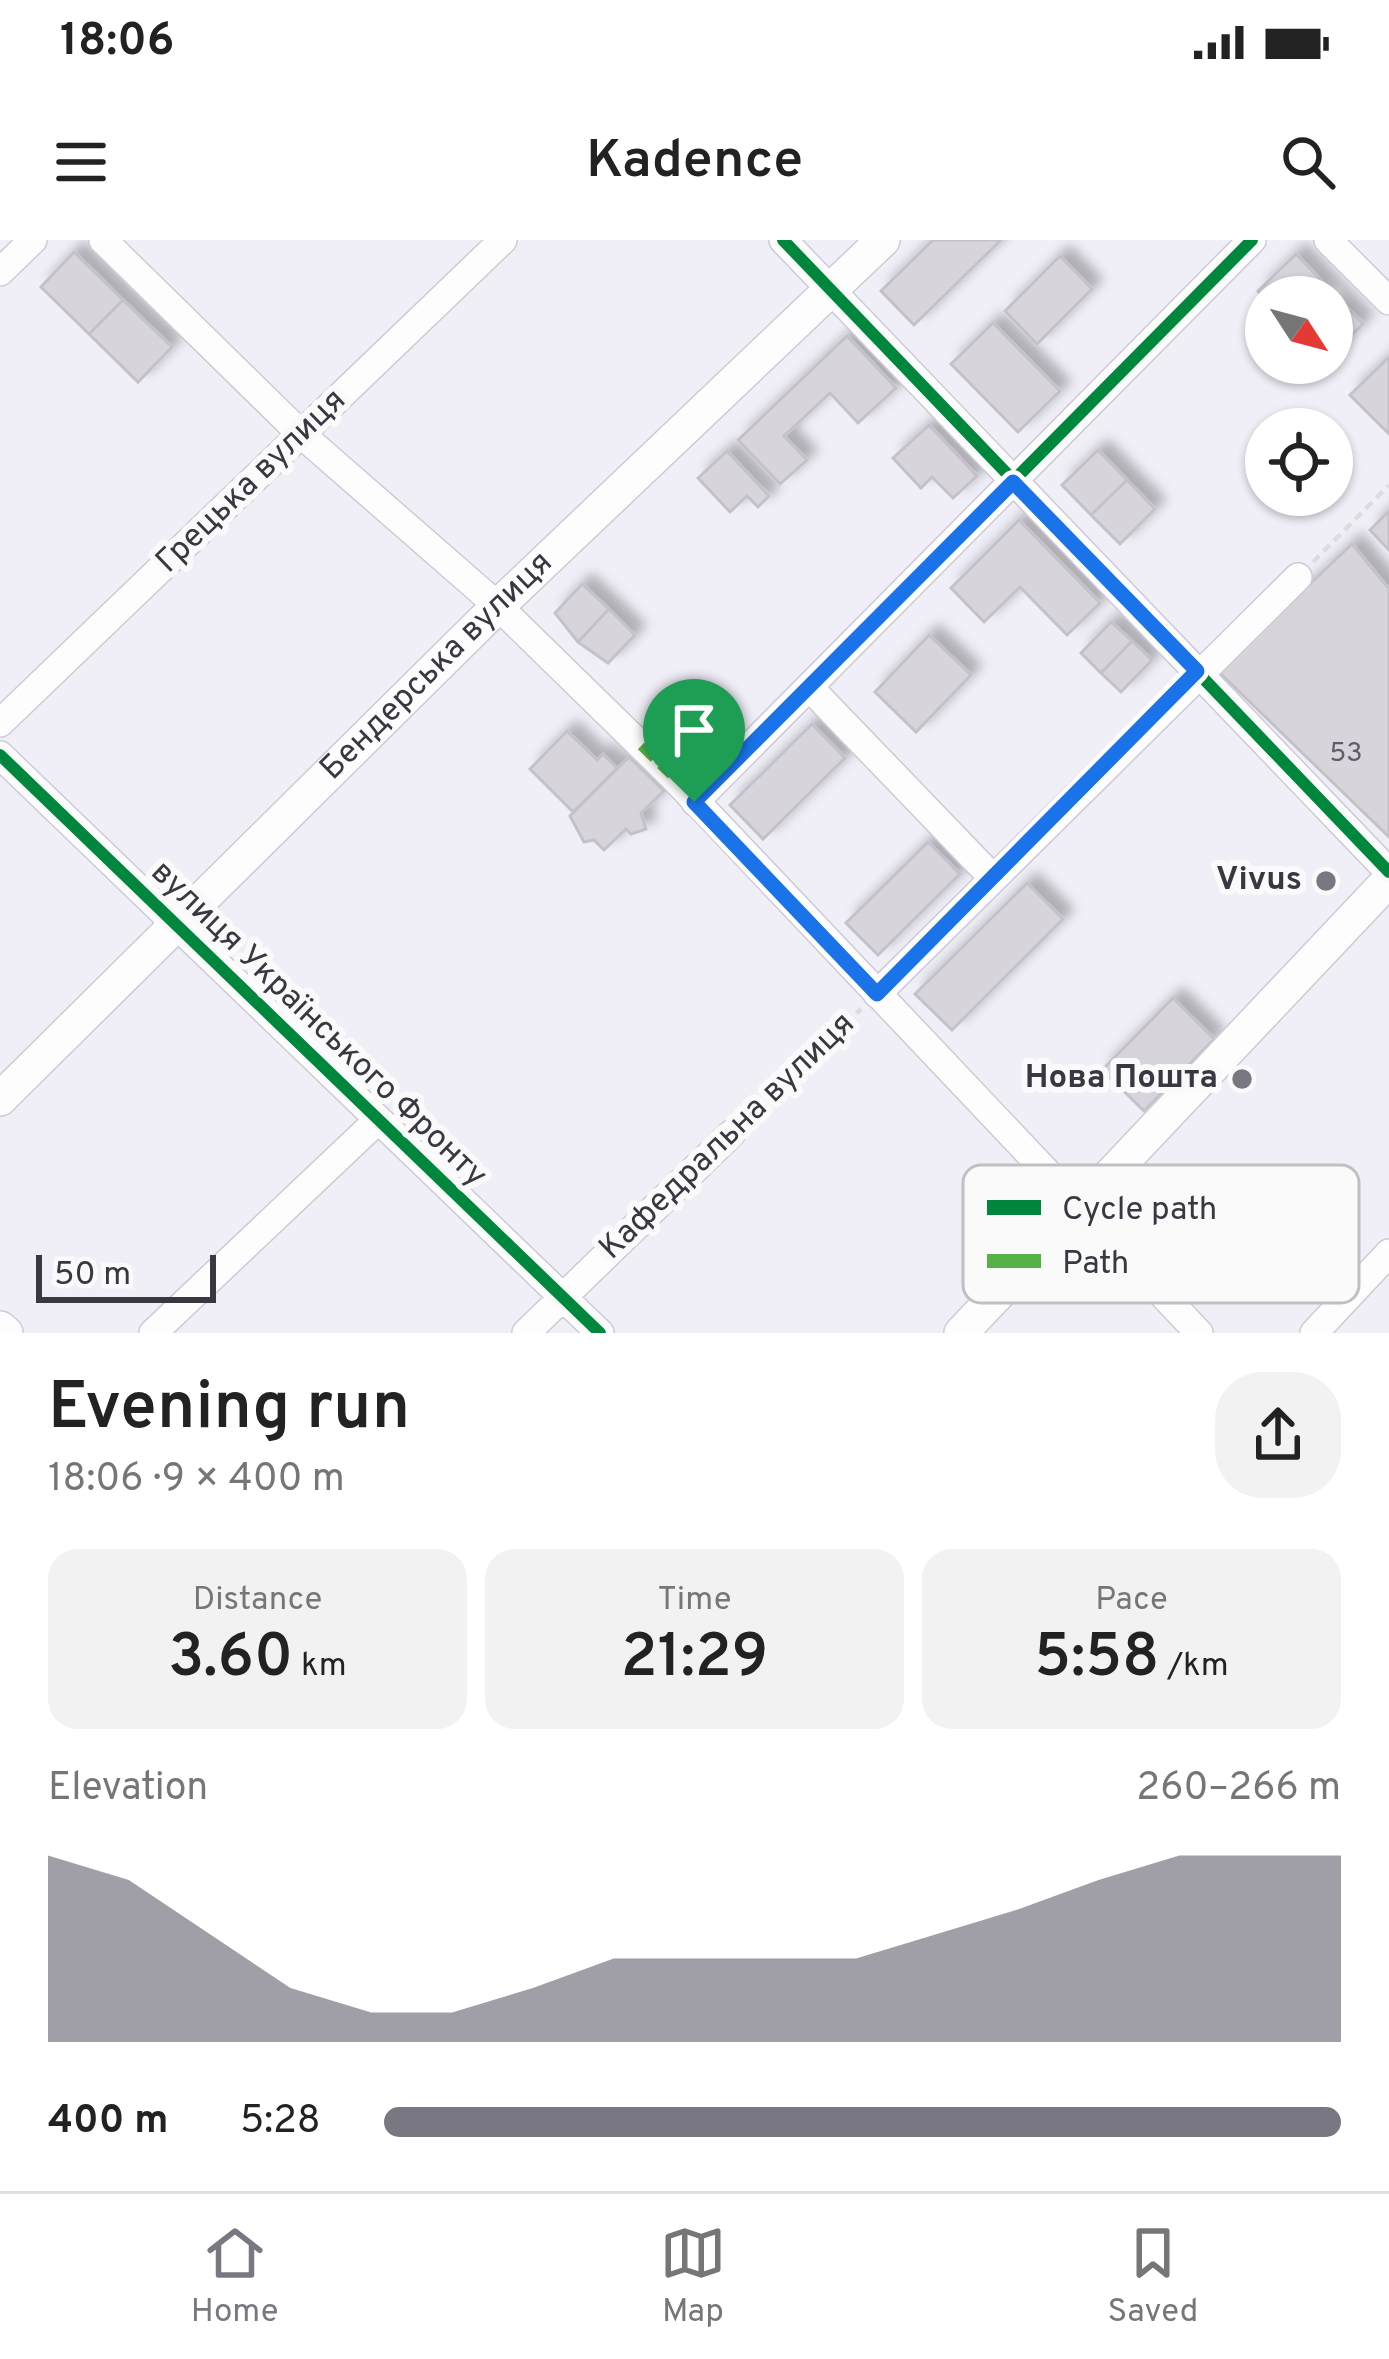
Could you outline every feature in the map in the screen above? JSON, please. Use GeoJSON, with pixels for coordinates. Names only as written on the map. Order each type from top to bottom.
{"type":"FeatureCollection","features":[{"type":"Feature","properties":{"kind":"main road","name":"Бендерська вулиця"},"geometry":{"type":"LineString","coordinates":[[0,1099],[498,606],[883,240]]}},
{"type":"Feature","properties":{"kind":"main road"},"geometry":{"type":"LineString","coordinates":[[1120,1165],[1389,876]]}},
{"type":"Feature","properties":{"kind":"main road"},"geometry":{"type":"LineString","coordinates":[[961,1333],[990,1303]]}},
{"type":"Feature","properties":{"kind":"street"},"geometry":{"type":"LineString","coordinates":[[0,272],[33,240]]}},
{"type":"Feature","properties":{"kind":"street"},"geometry":{"type":"LineString","coordinates":[[104,240],[302,435],[498,606],[671,775],[1038,1165]]}},
{"type":"Feature","properties":{"kind":"street","name":"Грецька вулиця"},"geometry":{"type":"LineString","coordinates":[[0,723],[503,240]]}},
{"type":"Feature","properties":{"kind":"street"},"geometry":{"type":"LineString","coordinates":[[783,240],[1389,876]]}},
{"type":"Feature","properties":{"kind":"street"},"geometry":{"type":"LineString","coordinates":[[694,802],[1252,240]]}},
{"type":"Feature","properties":{"kind":"street"},"geometry":{"type":"LineString","coordinates":[[1328,240],[1389,301]]}},
{"type":"Feature","properties":{"kind":"street","name":"Кафедральна вулиця"},"geometry":{"type":"LineString","coordinates":[[877,994],[1197,671],[1298,577]]}},
{"type":"Feature","properties":{"kind":"street"},"geometry":{"type":"LineString","coordinates":[[810,688],[992,878]]}},
{"type":"Feature","properties":{"kind":"street","name":"вулиця Українського Фронту"},"geometry":{"type":"LineString","coordinates":[[0,755],[600,1333]]}},
{"type":"Feature","properties":{"kind":"street"},"geometry":{"type":"LineString","coordinates":[[153,1333],[377,1120]]}},
{"type":"Feature","properties":{"kind":"street","name":"Кафедральна вулиця"},"geometry":{"type":"LineString","coordinates":[[526,1333],[731,1134]]}},
{"type":"Feature","properties":{"kind":"street"},"geometry":{"type":"LineString","coordinates":[[1359,1285],[1389,1253]]}},
{"type":"Feature","properties":{"kind":"street"},"geometry":{"type":"LineString","coordinates":[[1170,1303],[1199,1333]]}},
{"type":"Feature","properties":{"kind":"street"},"geometry":{"type":"LineString","coordinates":[[1314,1333],[1342,1303]]}},
{"type":"Feature","properties":{"kind":"path"},"geometry":{"type":"LineString","coordinates":[[1298,577],[1389,484]]}},
{"type":"Feature","properties":{"kind":"building"},"geometry":{"type":"Polygon","coordinates":[[[933,240],[1001,240],[914,325],[881,291],[933,240]]]}},
{"type":"Feature","properties":{"kind":"building"},"geometry":{"type":"Polygon","coordinates":[[[74,252],[123,300],[89,334],[41,287],[74,252]]]}},
{"type":"Feature","properties":{"kind":"building"},"geometry":{"type":"Polygon","coordinates":[[[1296,254],[1317,276],[1273,276],[1296,254]]]}},
{"type":"Feature","properties":{"kind":"building"},"geometry":{"type":"Polygon","coordinates":[[[1060,256],[1092,289],[1037,344],[1005,311],[1060,256]]]}},
{"type":"Feature","properties":{"kind":"building"},"geometry":{"type":"Polygon","coordinates":[[[123,300],[172,347],[138,382],[89,334],[123,300]]]}},
{"type":"Feature","properties":{"kind":"building"},"geometry":{"type":"Polygon","coordinates":[[[1353,314],[1363,324],[1353,334],[1353,314]]]}},
{"type":"Feature","properties":{"kind":"building"},"geometry":{"type":"Polygon","coordinates":[[[993,323],[1060,391],[1018,432],[951,364],[993,323]]]}},
{"type":"Feature","properties":{"kind":"building"},"geometry":{"type":"Polygon","coordinates":[[[847,336],[896,388],[858,423],[830,393],[784,436],[807,460],[780,484],[738,440],[847,336]]]}},
{"type":"Feature","properties":{"kind":"building"},"geometry":{"type":"Polygon","coordinates":[[[1389,357],[1389,434],[1350,395],[1389,357]]]}},
{"type":"Feature","properties":{"kind":"building"},"geometry":{"type":"Polygon","coordinates":[[[929,425],[977,476],[953,498],[932,477],[921,488],[893,458],[929,425]]]}},
{"type":"Feature","properties":{"kind":"building"},"geometry":{"type":"Polygon","coordinates":[[[1098,450],[1127,480],[1091,515],[1062,485],[1098,450]]]}},
{"type":"Feature","properties":{"kind":"building"},"geometry":{"type":"Polygon","coordinates":[[[727,451],[769,496],[758,507],[747,496],[730,512],[698,478],[727,451]]]}},
{"type":"Feature","properties":{"kind":"building"},"geometry":{"type":"Polygon","coordinates":[[[1127,480],[1155,509],[1120,544],[1091,515],[1127,480]]]}},
{"type":"Feature","properties":{"kind":"building"},"geometry":{"type":"Polygon","coordinates":[[[1389,511],[1389,550],[1370,530],[1389,511]]]}},
{"type":"Feature","properties":{"kind":"building"},"geometry":{"type":"Polygon","coordinates":[[[1019,520],[1100,603],[1067,635],[1020,587],[984,622],[951,588],[1019,520]]]}},
{"type":"Feature","properties":{"kind":"building"},"geometry":{"type":"Polygon","coordinates":[[[1352,544],[1389,589],[1389,837],[1218,671],[1352,544]]]}},
{"type":"Feature","properties":{"kind":"building"},"geometry":{"type":"Polygon","coordinates":[[[582,584],[609,609],[578,642],[555,613],[582,584]]]}},
{"type":"Feature","properties":{"kind":"building"},"geometry":{"type":"Polygon","coordinates":[[[609,609],[635,635],[608,663],[578,642],[609,609]]]}},
{"type":"Feature","properties":{"kind":"building"},"geometry":{"type":"Polygon","coordinates":[[[1111,622],[1132,641],[1101,673],[1081,653],[1111,622]]]}},
{"type":"Feature","properties":{"kind":"building"},"geometry":{"type":"Polygon","coordinates":[[[929,635],[971,675],[916,732],[875,692],[929,635]]]}},
{"type":"Feature","properties":{"kind":"building"},"geometry":{"type":"Polygon","coordinates":[[[1132,641],[1152,660],[1121,692],[1101,673],[1132,641]]]}},
{"type":"Feature","properties":{"kind":"building"},"geometry":{"type":"Polygon","coordinates":[[[674,716],[705,745],[686,764],[656,735],[674,716]]]}},
{"type":"Feature","properties":{"kind":"building"},"geometry":{"type":"Polygon","coordinates":[[[812,724],[845,758],[763,839],[730,805],[812,724]]]}},
{"type":"Feature","properties":{"kind":"building"},"geometry":{"type":"Polygon","coordinates":[[[567,731],[597,760],[603,754],[617,768],[573,812],[530,769],[567,731]]]}},
{"type":"Feature","properties":{"kind":"building"},"geometry":{"type":"Polygon","coordinates":[[[629,757],[664,791],[641,813],[646,829],[631,834],[626,829],[604,850],[594,840],[584,842],[570,816],[629,757]]]}},
{"type":"Feature","properties":{"kind":"building"},"geometry":{"type":"Polygon","coordinates":[[[928,842],[960,874],[878,955],[846,923],[928,842]]]}},
{"type":"Feature","properties":{"kind":"building"},"geometry":{"type":"Polygon","coordinates":[[[1027,883],[1063,919],[952,1030],[915,994],[1027,883]]]}},
{"type":"Feature","properties":{"kind":"building"},"geometry":{"type":"Polygon","coordinates":[[[1173,998],[1214,1039],[1144,1111],[1102,1070],[1173,998]]]}},
{"type":"Feature","properties":{"kind":"marked path"},"geometry":{"type":"LineString","coordinates":[[641,746],[671,775]]}},
{"type":"Feature","properties":{"kind":"cycle path"},"geometry":{"type":"LineString","coordinates":[[783,240],[1389,872]]}},
{"type":"Feature","properties":{"kind":"cycle path"},"geometry":{"type":"LineString","coordinates":[[695,802],[1252,240]]}},
{"type":"Feature","properties":{"kind":"cycle path"},"geometry":{"type":"LineString","coordinates":[[0,755],[600,1333]]}},
{"type":"Feature","properties":{"kind":"place","name":"Vivus"},"geometry":{"type":"Point","coordinates":[1326,881]}},
{"type":"Feature","properties":{"kind":"place","name":"Нова Пошта"},"geometry":{"type":"Point","coordinates":[1242,1079]}},
{"type":"Feature","properties":{"kind":"route"},"geometry":{"type":"LineString","coordinates":[[1013,482],[1197,671],[877,994],[694,802],[1013,482]]}}]}
